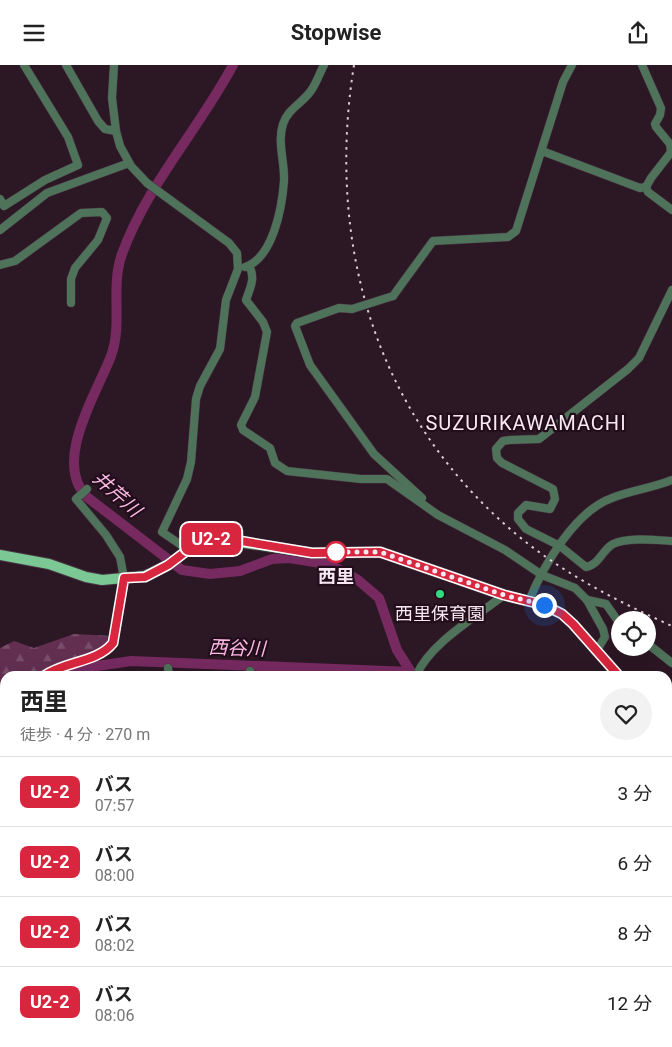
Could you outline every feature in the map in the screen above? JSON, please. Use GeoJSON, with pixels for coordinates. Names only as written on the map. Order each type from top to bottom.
{"type":"FeatureCollection","features":[{"type":"Feature","properties":{"kind":"main road"},"geometry":{"type":"LineString","coordinates":[[0,555],[49,564],[86,577],[102,579],[145,577],[197,543],[218,539],[312,553],[380,552],[504,595],[544,605],[562,614],[615,671]]}},
{"type":"Feature","properties":{"kind":"street"},"geometry":{"type":"LineString","coordinates":[[0,199],[4,206],[45,180],[78,165],[68,137],[24,65]]}},
{"type":"Feature","properties":{"kind":"street"},"geometry":{"type":"LineString","coordinates":[[66,65],[98,121],[105,129],[116,131]]}},
{"type":"Feature","properties":{"kind":"street"},"geometry":{"type":"LineString","coordinates":[[114,65],[112,98],[116,131],[120,145],[129,163],[147,183],[229,243],[237,253],[238,269],[226,301],[220,349],[200,386],[196,399],[192,462],[187,479],[162,532],[187,549]]}},
{"type":"Feature","properties":{"kind":"street"},"geometry":{"type":"LineString","coordinates":[[238,269],[255,263],[265,253],[280,205],[284,180],[281,136],[283,126],[287,115],[310,93],[324,65]]}},
{"type":"Feature","properties":{"kind":"street"},"geometry":{"type":"LineString","coordinates":[[572,65],[563,82],[518,225],[513,235],[433,241],[393,296],[352,309],[339,308],[295,325],[310,365],[374,453],[399,479],[454,521],[505,550],[542,575],[575,589],[587,600],[603,629],[604,637],[597,650]]}},
{"type":"Feature","properties":{"kind":"street"},"geometry":{"type":"LineString","coordinates":[[642,65],[661,108],[660,115],[655,124],[670,144],[671,152],[650,178],[646,187],[648,192],[672,210]]}},
{"type":"Feature","properties":{"kind":"street"},"geometry":{"type":"LineString","coordinates":[[542,151],[640,187],[646,187]]}},
{"type":"Feature","properties":{"kind":"street"},"geometry":{"type":"LineString","coordinates":[[0,229],[47,193],[129,163]]}},
{"type":"Feature","properties":{"kind":"street"},"geometry":{"type":"LineString","coordinates":[[0,265],[15,261],[81,213],[102,212],[107,218],[98,240],[75,268],[71,279],[71,303]]}},
{"type":"Feature","properties":{"kind":"street"},"geometry":{"type":"LineString","coordinates":[[249,265],[253,282],[246,300],[263,322],[267,333],[256,397],[240,425],[243,430],[270,448],[275,463],[287,471],[361,479],[386,479],[438,515],[454,521]]}},
{"type":"Feature","properties":{"kind":"street"},"geometry":{"type":"LineString","coordinates":[[672,290],[639,358],[628,369],[539,439],[510,439],[503,441],[496,449],[497,457],[502,463],[553,489],[555,499],[550,509],[526,505],[518,513],[518,519],[526,529],[560,546],[586,567],[593,566],[611,545],[627,539],[672,541]]}},
{"type":"Feature","properties":{"kind":"street"},"geometry":{"type":"LineString","coordinates":[[529,601],[560,546],[585,514],[600,503],[672,480]]}},
{"type":"Feature","properties":{"kind":"street"},"geometry":{"type":"LineString","coordinates":[[52,671],[58,667],[102,653],[113,643],[124,578],[120,557],[76,499],[87,489]]}},
{"type":"Feature","properties":{"kind":"street"},"geometry":{"type":"LineString","coordinates":[[418,671],[421,665],[441,643],[504,595]]}},
{"type":"Feature","properties":{"kind":"street"},"geometry":{"type":"LineString","coordinates":[[587,600],[606,604],[611,611]]}},
{"type":"Feature","properties":{"kind":"street"},"geometry":{"type":"LineString","coordinates":[[656,650],[672,663]]}},
{"type":"Feature","properties":{"kind":"green space"},"geometry":{"type":"Polygon","coordinates":[[[74,634],[114,636],[111,646],[65,661],[53,671],[0,671],[0,648],[14,641],[34,648],[74,634]]]}},
{"type":"Feature","properties":{"kind":"waterway","name":"井芹川"},"geometry":{"type":"LineString","coordinates":[[233,65],[145,204],[122,254],[117,279],[117,318],[114,344],[111,356],[81,427],[74,465],[77,482],[87,497],[182,570],[210,574],[240,571],[272,559],[289,558],[327,564],[343,571],[358,580],[379,598],[397,650],[410,671]]}},
{"type":"Feature","properties":{"kind":"waterway","name":"西谷川"},"geometry":{"type":"LineString","coordinates":[[73,671],[131,661],[386,671]]}},
{"type":"Feature","properties":{"kind":"railway"},"geometry":{"type":"LineString","coordinates":[[354,65],[347,132],[348,199],[356,263],[373,326],[397,385],[431,441],[472,492],[522,539],[557,565],[594,587],[672,626]]}},
{"type":"Feature","properties":{"kind":"bus line","name":"U2-2"},"geometry":{"type":"LineString","coordinates":[[51,671],[58,667],[102,653],[110,647],[113,643],[124,578],[145,577],[168,565],[197,543],[218,539],[235,540],[312,553],[380,552],[504,595],[544,605],[562,614],[573,624],[615,671]]}},
{"type":"Feature","properties":{"kind":"place","name":"西里"},"geometry":{"type":"Point","coordinates":[336,552]}},
{"type":"Feature","properties":{"kind":"place","name":"西里保育園"},"geometry":{"type":"Point","coordinates":[440,594]}},
{"type":"Feature","properties":{"kind":"district","name":"SUZURIKAWAMACHI"},"geometry":{"type":"Point","coordinates":[526,423]}},
{"type":"Feature","properties":{"kind":"route"},"geometry":{"type":"LineString","coordinates":[[336,552],[333,552],[347,551],[380,552],[504,595],[544,605]]}}]}
